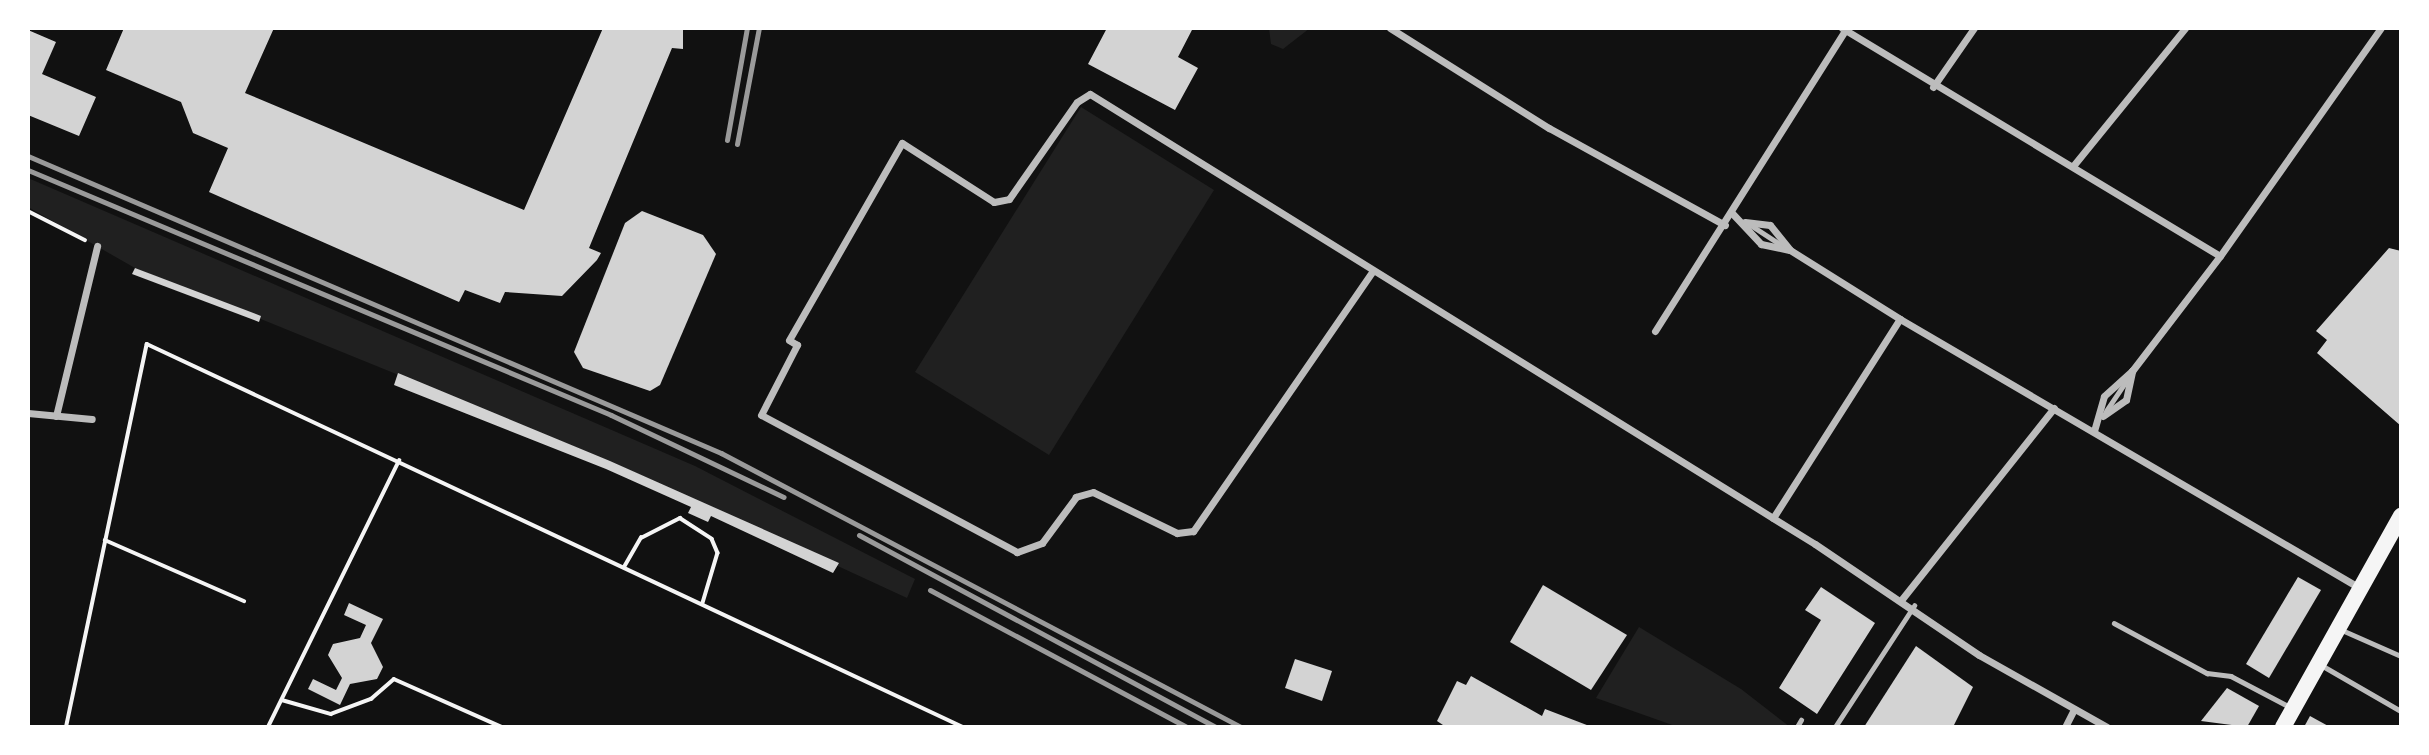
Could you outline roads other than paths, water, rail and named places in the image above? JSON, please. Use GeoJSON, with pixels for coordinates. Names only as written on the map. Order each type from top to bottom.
{"type":"FeatureCollection","features":[{"type":"Feature","properties":{"kind":"main road"},"geometry":{"type":"LineString","coordinates":[[2283,727],[2335,627],[2401,516]]}},
{"type":"Feature","properties":{"kind":"street"},"geometry":{"type":"LineString","coordinates":[[1390,28],[1549,128],[1724,225]]}},
{"type":"Feature","properties":{"kind":"street"},"geometry":{"type":"LineString","coordinates":[[1933,88],[1973,28]]}},
{"type":"Feature","properties":{"kind":"street"},"geometry":{"type":"LineString","coordinates":[[2073,166],[2185,28]]}},
{"type":"Feature","properties":{"kind":"street"},"geometry":{"type":"LineString","coordinates":[[2103,416],[2104,396],[2132,371],[2220,256],[2381,28]]}},
{"type":"Feature","properties":{"kind":"street"},"geometry":{"type":"LineString","coordinates":[[1655,331],[1724,225],[1843,29],[1933,88],[2073,166],[2220,256]]}},
{"type":"Feature","properties":{"kind":"street"},"geometry":{"type":"LineString","coordinates":[[1372,272],[1193,531],[1177,533],[1093,492],[1076,497],[1041,543],[1017,552],[764,419],[762,407],[797,345],[789,340],[902,143],[994,202],[1002,201],[1019,188],[1077,102],[1090,94],[1372,272],[1914,606],[1979,655],[2107,727]]}},
{"type":"Feature","properties":{"kind":"street"},"geometry":{"type":"LineString","coordinates":[[1731,212],[1745,222],[1761,244],[1790,250]]}},
{"type":"Feature","properties":{"kind":"street"},"geometry":{"type":"LineString","coordinates":[[1745,222],[1770,225],[1790,250],[1900,319],[2358,587]]}},
{"type":"Feature","properties":{"kind":"street"},"geometry":{"type":"LineString","coordinates":[[56,416],[97,246]]}},
{"type":"Feature","properties":{"kind":"street"},"geometry":{"type":"LineString","coordinates":[[1773,518],[1900,319]]}},
{"type":"Feature","properties":{"kind":"street"},"geometry":{"type":"LineString","coordinates":[[2094,431],[2103,416],[2126,400],[2132,371]]}},
{"type":"Feature","properties":{"kind":"street"},"geometry":{"type":"LineString","coordinates":[[1902,599],[2054,408]]}},
{"type":"Feature","properties":{"kind":"street"},"geometry":{"type":"LineString","coordinates":[[28,413],[92,419]]}},
{"type":"Feature","properties":{"kind":"street"},"geometry":{"type":"LineString","coordinates":[[2065,727],[2074,709]]}},
{"type":"Feature","properties":{"kind":"lane"},"geometry":{"type":"LineString","coordinates":[[1835,727],[1914,606]]}},
{"type":"Feature","properties":{"kind":"lane"},"geometry":{"type":"LineString","coordinates":[[2114,623],[2207,673],[2231,676],[2292,708]]}},
{"type":"Feature","properties":{"kind":"lane"},"geometry":{"type":"LineString","coordinates":[[2335,627],[2401,656]]}},
{"type":"Feature","properties":{"kind":"lane"},"geometry":{"type":"LineString","coordinates":[[2316,662],[2401,711]]}},
{"type":"Feature","properties":{"kind":"lane"},"geometry":{"type":"LineString","coordinates":[[1797,727],[1801,720]]}},
{"type":"Feature","properties":{"kind":"railway"},"geometry":{"type":"LineString","coordinates":[[727,140],[747,28]]}},
{"type":"Feature","properties":{"kind":"railway"},"geometry":{"type":"LineString","coordinates":[[737,144],[759,28]]}},
{"type":"Feature","properties":{"kind":"railway"},"geometry":{"type":"LineString","coordinates":[[28,156],[721,453],[1241,727]]}},
{"type":"Feature","properties":{"kind":"railway"},"geometry":{"type":"LineString","coordinates":[[28,170],[611,415],[784,497]]}},
{"type":"Feature","properties":{"kind":"railway"},"geometry":{"type":"LineString","coordinates":[[859,535],[1216,727]]}},
{"type":"Feature","properties":{"kind":"railway"},"geometry":{"type":"LineString","coordinates":[[930,590],[1187,727]]}}]}
